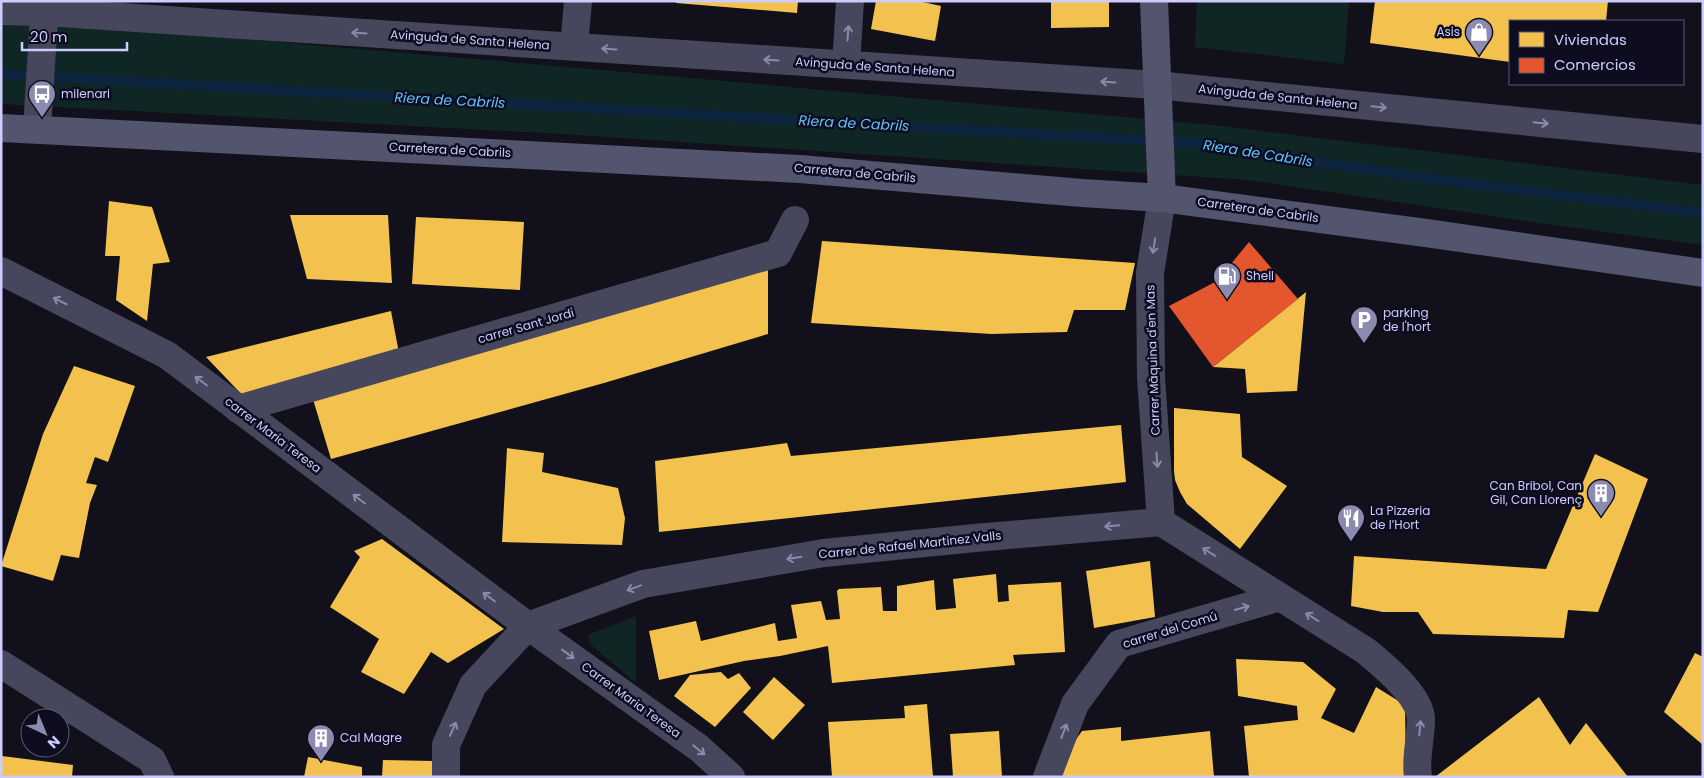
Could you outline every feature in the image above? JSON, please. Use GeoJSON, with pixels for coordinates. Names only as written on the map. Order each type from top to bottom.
{"type":"FeatureCollection","features":[{"type":"Feature","properties":{"kind":"street"},"geometry":{"type":"LineString","coordinates":[[574,47],[578,1]]}},
{"type":"Feature","properties":{"kind":"street"},"geometry":{"type":"LineString","coordinates":[[846,65],[850,1]]}},
{"type":"Feature","properties":{"kind":"street"},"geometry":{"type":"LineString","coordinates":[[1154,1],[1161,188]]}},
{"type":"Feature","properties":{"kind":"street","name":"Avinguda de Santa Helena"},"geometry":{"type":"LineString","coordinates":[[1,11],[846,65],[1157,99],[1703,139]]}},
{"type":"Feature","properties":{"kind":"street"},"geometry":{"type":"LineString","coordinates":[[37,119],[45,15]]}},
{"type":"Feature","properties":{"kind":"street","name":"Carretera de Cabrils"},"geometry":{"type":"LineString","coordinates":[[1,128],[37,119],[800,168],[1082,193],[1161,188],[1426,233],[1703,274]]}},
{"type":"Feature","properties":{"kind":"street","name":"Carrer Màquina d'en Mas"},"geometry":{"type":"LineString","coordinates":[[1161,188],[1150,273],[1151,377],[1161,522]]}},
{"type":"Feature","properties":{"kind":"street","name":"carrer Sant Jordi"},"geometry":{"type":"LineString","coordinates":[[238,408],[778,253],[795,220]]}},
{"type":"Feature","properties":{"kind":"street","name":"carrer Maria Teresa"},"geometry":{"type":"LineString","coordinates":[[1,271],[167,355],[528,626]]}},
{"type":"Feature","properties":{"kind":"street"},"geometry":{"type":"LineString","coordinates":[[1161,522],[1366,651],[1390,671],[1411,695],[1421,717],[1416,763],[1418,777]]}},
{"type":"Feature","properties":{"kind":"street","name":"Carrer de Rafael Martinez Valls"},"geometry":{"type":"LineString","coordinates":[[528,626],[643,584],[824,553],[1161,522]]}},
{"type":"Feature","properties":{"kind":"street","name":"carrer del Comú"},"geometry":{"type":"LineString","coordinates":[[1047,777],[1075,704],[1119,644],[1280,597]]}},
{"type":"Feature","properties":{"kind":"street"},"geometry":{"type":"LineString","coordinates":[[446,777],[446,745],[472,685],[528,626]]}},
{"type":"Feature","properties":{"kind":"street","name":"Carrer Maria Teresa"},"geometry":{"type":"LineString","coordinates":[[528,626],[699,748],[730,777]]}},
{"type":"Feature","properties":{"kind":"street"},"geometry":{"type":"LineString","coordinates":[[1,664],[152,760],[160,777]]}},
{"type":"Feature","properties":{"kind":"green space"},"geometry":{"type":"Polygon","coordinates":[[[1197,1],[1349,1],[1344,64],[1195,47],[1197,1]]]}},
{"type":"Feature","properties":{"kind":"green space"},"geometry":{"type":"Polygon","coordinates":[[[1,18],[1212,125],[1703,185],[1703,245],[1248,180],[563,134],[1,104],[1,18]]]}},
{"type":"Feature","properties":{"kind":"green space"},"geometry":{"type":"Polygon","coordinates":[[[636,616],[636,683],[591,645],[588,635],[636,616]]]}},
{"type":"Feature","properties":{"kind":"building: Viviendas"},"geometry":{"type":"Polygon","coordinates":[[[677,1],[798,1],[797,13],[676,3],[677,1]]]}},
{"type":"Feature","properties":{"kind":"building: Viviendas"},"geometry":{"type":"Polygon","coordinates":[[[876,1],[918,1],[941,6],[935,41],[871,29],[876,1]]]}},
{"type":"Feature","properties":{"kind":"building: Viviendas"},"geometry":{"type":"Polygon","coordinates":[[[1051,1],[1109,1],[1109,27],[1051,28],[1051,1]]]}},
{"type":"Feature","properties":{"kind":"building: Viviendas"},"geometry":{"type":"Polygon","coordinates":[[[1375,1],[1608,1],[1606,20],[1509,20],[1509,62],[1370,43],[1375,1]]]}},
{"type":"Feature","properties":{"kind":"building: Viviendas"},"geometry":{"type":"Polygon","coordinates":[[[109,201],[152,207],[170,262],[153,264],[147,321],[116,300],[120,256],[105,256],[109,201]]]}},
{"type":"Feature","properties":{"kind":"building: Viviendas"},"geometry":{"type":"Polygon","coordinates":[[[290,215],[388,215],[392,283],[307,279],[290,215]]]}},
{"type":"Feature","properties":{"kind":"building: Viviendas"},"geometry":{"type":"Polygon","coordinates":[[[416,217],[524,222],[520,290],[412,284],[416,217]]]}},
{"type":"Feature","properties":{"kind":"building: Viviendas"},"geometry":{"type":"Polygon","coordinates":[[[822,241],[1135,263],[1125,310],[1074,310],[1067,332],[992,334],[811,323],[822,241]]]}},
{"type":"Feature","properties":{"kind":"building: Viviendas"},"geometry":{"type":"Polygon","coordinates":[[[768,264],[768,334],[604,383],[331,459],[312,396],[768,264]]]}},
{"type":"Feature","properties":{"kind":"building: Viviendas"},"geometry":{"type":"Polygon","coordinates":[[[1306,292],[1297,391],[1247,393],[1245,369],[1213,367],[1306,292]]]}},
{"type":"Feature","properties":{"kind":"building: Viviendas"},"geometry":{"type":"Polygon","coordinates":[[[391,311],[399,353],[248,401],[206,357],[391,311]]]}},
{"type":"Feature","properties":{"kind":"building: Viviendas"},"geometry":{"type":"Polygon","coordinates":[[[74,366],[135,386],[108,462],[95,457],[86,483],[97,485],[90,503],[79,558],[61,555],[53,581],[1,566],[43,434],[74,366]]]}},
{"type":"Feature","properties":{"kind":"building: Viviendas"},"geometry":{"type":"Polygon","coordinates":[[[1174,408],[1240,414],[1242,457],[1287,486],[1240,549],[1187,504],[1180,492],[1175,480],[1174,471],[1174,408]]]}},
{"type":"Feature","properties":{"kind":"building: Viviendas"},"geometry":{"type":"Polygon","coordinates":[[[1121,425],[1126,482],[659,532],[655,461],[787,443],[791,456],[1121,425]]]}},
{"type":"Feature","properties":{"kind":"building: Viviendas"},"geometry":{"type":"Polygon","coordinates":[[[507,448],[544,453],[542,472],[618,488],[625,518],[622,545],[502,542],[507,448]]]}},
{"type":"Feature","properties":{"kind":"building: Viviendas","name":"Can Bribol, Can Gil, Can Llorenç"},"geometry":{"type":"Polygon","coordinates":[[[1595,454],[1648,479],[1598,612],[1568,610],[1564,638],[1433,634],[1418,612],[1383,612],[1351,606],[1354,556],[1546,569],[1595,454]]]}},
{"type":"Feature","properties":{"kind":"building: Viviendas"},"geometry":{"type":"Polygon","coordinates":[[[382,539],[504,629],[448,663],[431,652],[404,694],[361,672],[379,639],[330,607],[360,557],[354,551],[382,539]]]}},
{"type":"Feature","properties":{"kind":"building: Viviendas"},"geometry":{"type":"Polygon","coordinates":[[[1150,561],[1155,617],[1094,628],[1086,571],[1150,561]]]}},
{"type":"Feature","properties":{"kind":"building: Viviendas"},"geometry":{"type":"Polygon","coordinates":[[[996,574],[998,602],[1009,601],[1008,585],[1061,582],[1065,652],[1013,655],[1015,665],[832,683],[828,646],[744,661],[659,680],[649,631],[696,621],[701,641],[775,623],[778,641],[797,638],[791,605],[821,601],[826,620],[840,619],[837,591],[839,589],[881,587],[883,611],[897,611],[897,586],[934,580],[936,610],[956,608],[953,579],[996,574]]]}},
{"type":"Feature","properties":{"kind":"building: Viviendas"},"geometry":{"type":"Polygon","coordinates":[[[1695,653],[1703,657],[1703,745],[1664,712],[1695,653]]]}},
{"type":"Feature","properties":{"kind":"building: Viviendas"},"geometry":{"type":"Polygon","coordinates":[[[1236,659],[1303,662],[1336,689],[1321,718],[1354,733],[1376,687],[1405,705],[1406,777],[1249,777],[1244,726],[1298,720],[1297,706],[1238,696],[1236,659]]]}},
{"type":"Feature","properties":{"kind":"building: Viviendas"},"geometry":{"type":"Polygon","coordinates":[[[721,672],[728,679],[739,673],[751,688],[715,727],[674,696],[690,675],[721,672]]]}},
{"type":"Feature","properties":{"kind":"building: Viviendas"},"geometry":{"type":"Polygon","coordinates":[[[774,677],[805,705],[773,740],[743,712],[774,677]]]}},
{"type":"Feature","properties":{"kind":"building: Viviendas"},"geometry":{"type":"Polygon","coordinates":[[[1539,697],[1570,745],[1586,723],[1628,777],[1435,777],[1539,697]]]}},
{"type":"Feature","properties":{"kind":"building: Viviendas"},"geometry":{"type":"Polygon","coordinates":[[[927,704],[933,777],[832,777],[828,722],[905,718],[904,706],[927,704]]]}},
{"type":"Feature","properties":{"kind":"building: Viviendas"},"geometry":{"type":"Polygon","coordinates":[[[1121,727],[1121,741],[1210,731],[1214,777],[1056,777],[1060,762],[1082,731],[1121,727]]]}},
{"type":"Feature","properties":{"kind":"building: Viviendas"},"geometry":{"type":"Polygon","coordinates":[[[999,731],[1002,777],[953,777],[950,734],[999,731]]]}},
{"type":"Feature","properties":{"kind":"building: Viviendas"},"geometry":{"type":"Polygon","coordinates":[[[2,756],[73,765],[72,777],[1,777],[2,756]]]}},
{"type":"Feature","properties":{"kind":"building: Viviendas","name":"Cal Magre"},"geometry":{"type":"Polygon","coordinates":[[[308,757],[362,767],[362,777],[304,777],[308,757]]]}},
{"type":"Feature","properties":{"kind":"building: Viviendas"},"geometry":{"type":"Polygon","coordinates":[[[383,760],[433,761],[432,777],[382,777],[383,760]]]}},
{"type":"Feature","properties":{"kind":"building: Comercios"},"geometry":{"type":"Polygon","coordinates":[[[1249,242],[1298,299],[1213,367],[1169,306],[1217,281],[1249,242]]]}},
{"type":"Feature","properties":{"kind":"waterway","name":"Riera de Cabrils"},"geometry":{"type":"LineString","coordinates":[[1,74],[1193,143],[1405,175],[1703,213]]}},
{"type":"Feature","properties":{"kind":"place","name":"Asis"},"geometry":{"type":"Point","coordinates":[1479,56]}},
{"type":"Feature","properties":{"kind":"place","name":"milenari"},"geometry":{"type":"Point","coordinates":[42,118]}},
{"type":"Feature","properties":{"kind":"place","name":"Shell"},"geometry":{"type":"Point","coordinates":[1227,300]}},
{"type":"Feature","properties":{"kind":"place","name":"parking de l'hort"},"geometry":{"type":"Point","coordinates":[1364,344]}},
{"type":"Feature","properties":{"kind":"place","name":"Can Bribol, Can Gil, Can Llorenç"},"geometry":{"type":"Point","coordinates":[1601,517]}},
{"type":"Feature","properties":{"kind":"place","name":"La Pizzeria de l’Hort"},"geometry":{"type":"Point","coordinates":[1351,542]}},
{"type":"Feature","properties":{"kind":"place","name":"Cal Magre"},"geometry":{"type":"Point","coordinates":[321,762]}}]}
